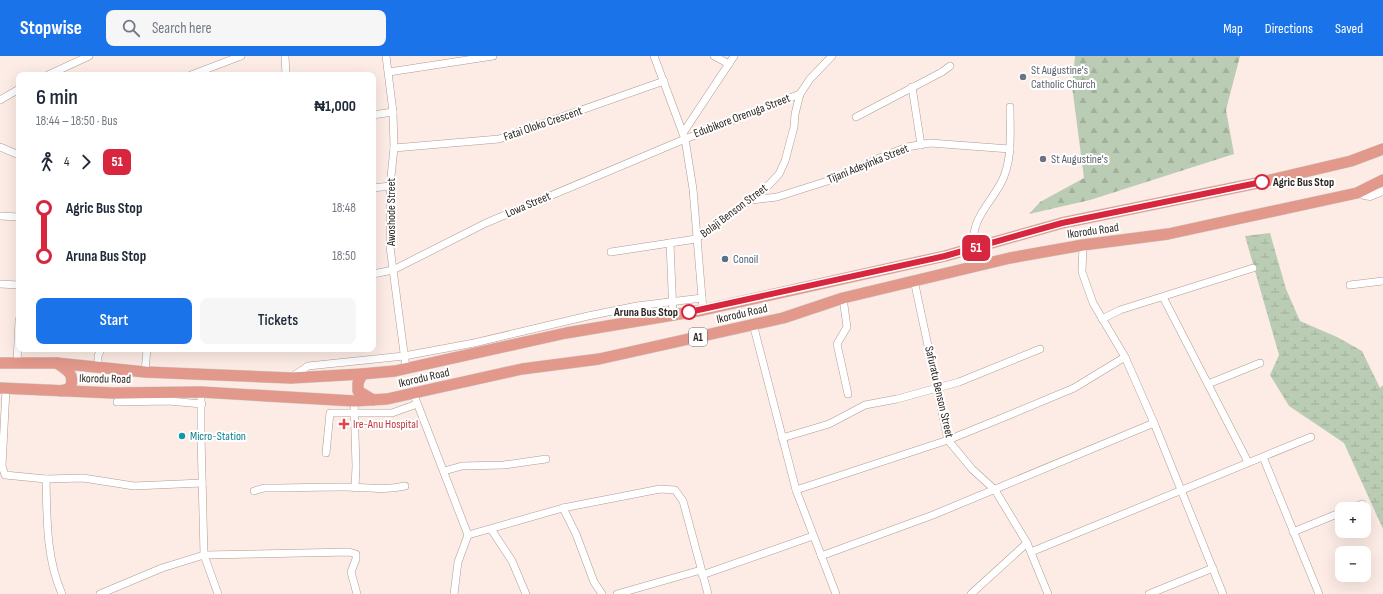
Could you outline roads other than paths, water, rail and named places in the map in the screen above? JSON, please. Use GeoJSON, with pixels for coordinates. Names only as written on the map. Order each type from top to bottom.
{"type":"FeatureCollection","features":[{"type":"Feature","properties":{"kind":"highway","name":"Ikorodu Road"},"geometry":{"type":"LineString","coordinates":[[0,363],[56,363],[145,372],[292,378],[362,374],[406,368],[566,333],[703,310],[970,250],[1062,223],[1171,202],[1319,169],[1350,161],[1383,149]]}},
{"type":"Feature","properties":{"kind":"highway","name":"Ikorodu Road"},"geometry":{"type":"LineString","coordinates":[[3,388],[60,392],[201,392],[354,401],[415,399],[522,369],[598,359],[783,318],[843,298],[914,280],[1083,245],[1168,234],[1361,191],[1383,180]]}},
{"type":"Feature","properties":{"kind":"highway"},"geometry":{"type":"LineString","coordinates":[[56,363],[70,372],[72,376],[71,386],[60,392]]}},
{"type":"Feature","properties":{"kind":"highway"},"geometry":{"type":"LineString","coordinates":[[362,374],[358,383],[358,391],[373,400]]}},
{"type":"Feature","properties":{"kind":"street"},"geometry":{"type":"LineString","coordinates":[[54,72],[89,56]]}},
{"type":"Feature","properties":{"kind":"street"},"geometry":{"type":"LineString","coordinates":[[199,72],[241,56]]}},
{"type":"Feature","properties":{"kind":"street"},"geometry":{"type":"LineString","coordinates":[[285,56],[286,72]]}},
{"type":"Feature","properties":{"kind":"street","name":"Awoshode Street"},"geometry":{"type":"LineString","coordinates":[[386,56],[393,112],[394,148],[390,186],[390,247],[406,368]]}},
{"type":"Feature","properties":{"kind":"street"},"geometry":{"type":"LineString","coordinates":[[389,72],[494,56]]}},
{"type":"Feature","properties":{"kind":"street"},"geometry":{"type":"LineString","coordinates":[[654,56],[684,136],[693,189],[696,240],[703,310]]}},
{"type":"Feature","properties":{"kind":"street"},"geometry":{"type":"LineString","coordinates":[[714,56],[729,64]]}},
{"type":"Feature","properties":{"kind":"street"},"geometry":{"type":"LineString","coordinates":[[684,136],[734,56]]}},
{"type":"Feature","properties":{"kind":"street","name":"Bolaji Benson Street"},"geometry":{"type":"LineString","coordinates":[[696,240],[728,215],[752,200],[779,174],[794,127],[795,114],[800,94],[810,79],[832,56]]}},
{"type":"Feature","properties":{"kind":"street"},"geometry":{"type":"LineString","coordinates":[[856,117],[950,66]]}},
{"type":"Feature","properties":{"kind":"street","name":"Fatai Oloko Crescent"},"geometry":{"type":"LineString","coordinates":[[394,148],[499,139],[664,81]]}},
{"type":"Feature","properties":{"kind":"street"},"geometry":{"type":"LineString","coordinates":[[912,87],[921,144]]}},
{"type":"Feature","properties":{"kind":"street"},"geometry":{"type":"LineString","coordinates":[[0,100],[16,91]]}},
{"type":"Feature","properties":{"kind":"street","name":"Edubikore Orenuga Street"},"geometry":{"type":"LineString","coordinates":[[684,136],[800,94]]}},
{"type":"Feature","properties":{"kind":"street"},"geometry":{"type":"LineString","coordinates":[[970,250],[974,229],[978,219],[1005,176],[1010,149],[1010,107]]}},
{"type":"Feature","properties":{"kind":"street"},"geometry":{"type":"LineString","coordinates":[[376,115],[393,112]]}},
{"type":"Feature","properties":{"kind":"street","name":"Lowa Street"},"geometry":{"type":"LineString","coordinates":[[376,273],[393,270],[486,223],[684,136]]}},
{"type":"Feature","properties":{"kind":"street","name":"Tijani Adeyinka Street"},"geometry":{"type":"LineString","coordinates":[[752,200],[777,196],[832,180],[861,168],[877,158],[907,147],[921,144],[945,143],[1010,149]]}},
{"type":"Feature","properties":{"kind":"street"},"geometry":{"type":"LineString","coordinates":[[0,147],[16,154]]}},
{"type":"Feature","properties":{"kind":"street"},"geometry":{"type":"LineString","coordinates":[[376,188],[390,186]]}},
{"type":"Feature","properties":{"kind":"street"},"geometry":{"type":"LineString","coordinates":[[1361,191],[1364,195],[1370,196],[1383,191]]}},
{"type":"Feature","properties":{"kind":"street"},"geometry":{"type":"LineString","coordinates":[[0,216],[16,217]]}},
{"type":"Feature","properties":{"kind":"street"},"geometry":{"type":"LineString","coordinates":[[611,252],[696,240]]}},
{"type":"Feature","properties":{"kind":"street"},"geometry":{"type":"LineString","coordinates":[[670,243],[674,314]]}},
{"type":"Feature","properties":{"kind":"street"},"geometry":{"type":"LineString","coordinates":[[1083,245],[1082,272],[1093,303],[1125,357],[1154,423],[1223,594]]}},
{"type":"Feature","properties":{"kind":"street"},"geometry":{"type":"LineString","coordinates":[[1102,318],[1120,310],[1253,268]]}},
{"type":"Feature","properties":{"kind":"street","name":"Safuratu Benson Street"},"geometry":{"type":"LineString","coordinates":[[914,280],[948,440],[972,468],[995,490],[1027,543],[1048,594]]}},
{"type":"Feature","properties":{"kind":"street"},"geometry":{"type":"LineString","coordinates":[[1350,285],[1383,281]]}},
{"type":"Feature","properties":{"kind":"street"},"geometry":{"type":"LineString","coordinates":[[0,284],[16,285]]}},
{"type":"Feature","properties":{"kind":"street"},"geometry":{"type":"LineString","coordinates":[[1163,297],[1248,462]]}},
{"type":"Feature","properties":{"kind":"street"},"geometry":{"type":"LineString","coordinates":[[292,378],[308,366],[404,356],[474,343],[588,316],[702,298]]}},
{"type":"Feature","properties":{"kind":"street"},"geometry":{"type":"LineString","coordinates":[[843,298],[847,327],[838,344],[848,394]]}},
{"type":"Feature","properties":{"kind":"street"},"geometry":{"type":"LineString","coordinates":[[753,324],[796,490],[836,594]]}},
{"type":"Feature","properties":{"kind":"street"},"geometry":{"type":"LineString","coordinates":[[782,438],[829,424],[865,405],[897,399],[960,382],[1040,349]]}},
{"type":"Feature","properties":{"kind":"street"},"geometry":{"type":"LineString","coordinates":[[17,352],[17,362]]}},
{"type":"Feature","properties":{"kind":"street"},"geometry":{"type":"LineString","coordinates":[[98,367],[98,356],[100,352]]}},
{"type":"Feature","properties":{"kind":"street"},"geometry":{"type":"LineString","coordinates":[[145,372],[147,352]]}},
{"type":"Feature","properties":{"kind":"street"},"geometry":{"type":"LineString","coordinates":[[796,490],[948,440],[1074,388],[1125,357]]}},
{"type":"Feature","properties":{"kind":"street"},"geometry":{"type":"LineString","coordinates":[[1208,384],[1260,363]]}},
{"type":"Feature","properties":{"kind":"street"},"geometry":{"type":"LineString","coordinates":[[3,388],[2,471],[5,475],[46,479],[83,478],[134,486],[202,483]]}},
{"type":"Feature","properties":{"kind":"street"},"geometry":{"type":"LineString","coordinates":[[201,392],[204,554],[218,594]]}},
{"type":"Feature","properties":{"kind":"street"},"geometry":{"type":"LineString","coordinates":[[326,453],[330,413],[392,413],[415,399],[444,470],[468,535],[458,562],[454,594]]}},
{"type":"Feature","properties":{"kind":"street"},"geometry":{"type":"LineString","coordinates":[[117,402],[164,401],[202,404]]}},
{"type":"Feature","properties":{"kind":"street"},"geometry":{"type":"LineString","coordinates":[[354,401],[355,488]]}},
{"type":"Feature","properties":{"kind":"street"},"geometry":{"type":"LineString","coordinates":[[821,556],[933,515],[1154,423]]}},
{"type":"Feature","properties":{"kind":"street"},"geometry":{"type":"LineString","coordinates":[[1031,552],[1311,437]]}},
{"type":"Feature","properties":{"kind":"street"},"geometry":{"type":"LineString","coordinates":[[1263,457],[1319,594]]}},
{"type":"Feature","properties":{"kind":"street"},"geometry":{"type":"LineString","coordinates":[[444,470],[462,466],[504,465],[546,458]]}},
{"type":"Feature","properties":{"kind":"street"},"geometry":{"type":"LineString","coordinates":[[46,479],[48,530],[53,569],[62,594]]}},
{"type":"Feature","properties":{"kind":"street"},"geometry":{"type":"LineString","coordinates":[[254,491],[264,488],[392,489],[405,486]]}},
{"type":"Feature","properties":{"kind":"street"},"geometry":{"type":"LineString","coordinates":[[468,535],[563,508],[660,489],[675,490],[683,501],[708,594]]}},
{"type":"Feature","properties":{"kind":"street"},"geometry":{"type":"LineString","coordinates":[[563,508],[576,534],[594,582],[602,594]]}},
{"type":"Feature","properties":{"kind":"street"},"geometry":{"type":"LineString","coordinates":[[1293,532],[1335,515]]}},
{"type":"Feature","properties":{"kind":"street"},"geometry":{"type":"LineString","coordinates":[[491,529],[512,561],[526,594]]}},
{"type":"Feature","properties":{"kind":"street"},"geometry":{"type":"LineString","coordinates":[[617,594],[701,572],[813,536]]}},
{"type":"Feature","properties":{"kind":"street"},"geometry":{"type":"LineString","coordinates":[[971,594],[1027,543]]}},
{"type":"Feature","properties":{"kind":"street"},"geometry":{"type":"LineString","coordinates":[[100,594],[155,570],[204,554],[301,552],[354,553],[356,559],[351,572],[357,594]]}},
{"type":"Feature","properties":{"kind":"street"},"geometry":{"type":"LineString","coordinates":[[1149,594],[1213,568]]}},
{"type":"Feature","properties":{"kind":"place","name":"St Augustine's Catholic Church"},"geometry":{"type":"Point","coordinates":[1023,77]}},
{"type":"Feature","properties":{"kind":"place","name":"St Augustine's"},"geometry":{"type":"Point","coordinates":[1043,159]}},
{"type":"Feature","properties":{"kind":"place","name":"Agric Bus Stop"},"geometry":{"type":"Point","coordinates":[1262,182]}},
{"type":"Feature","properties":{"kind":"place","name":"Conoil"},"geometry":{"type":"Point","coordinates":[725,259]}},
{"type":"Feature","properties":{"kind":"place","name":"Aruna Bus Stop"},"geometry":{"type":"Point","coordinates":[689,312]}},
{"type":"Feature","properties":{"kind":"place","name":"Ire-Anu Hospital"},"geometry":{"type":"Point","coordinates":[344,424]}},
{"type":"Feature","properties":{"kind":"place","name":"Micro-Station"},"geometry":{"type":"Point","coordinates":[182,436]}}]}
